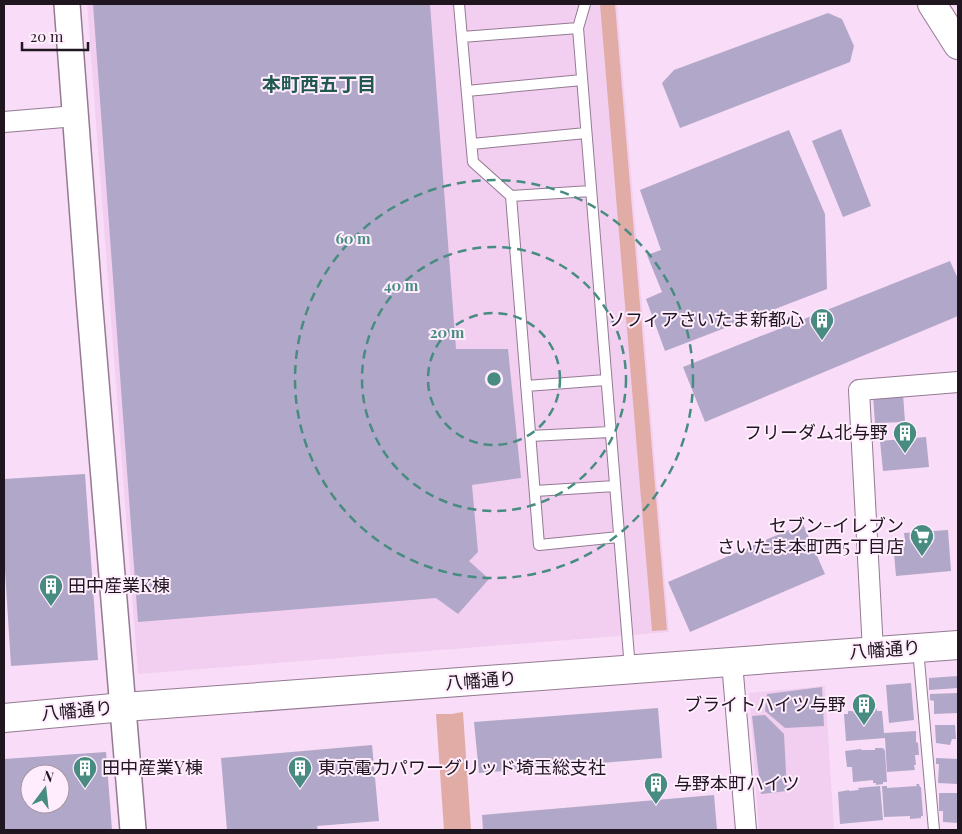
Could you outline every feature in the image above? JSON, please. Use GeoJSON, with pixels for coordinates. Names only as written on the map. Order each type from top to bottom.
{"type":"FeatureCollection","features":[{"type":"Feature","properties":{"kind":"main road"},"geometry":{"type":"LineString","coordinates":[[932,4],[958,45]]}},
{"type":"Feature","properties":{"kind":"main road","name":"八幡通り"},"geometry":{"type":"LineString","coordinates":[[4,718],[124,707],[958,645]]}},
{"type":"Feature","properties":{"kind":"street"},"geometry":{"type":"LineString","coordinates":[[66,4],[133,830]]}},
{"type":"Feature","properties":{"kind":"street"},"geometry":{"type":"LineString","coordinates":[[4,122],[76,116]]}},
{"type":"Feature","properties":{"kind":"street"},"geometry":{"type":"LineString","coordinates":[[873,652],[859,390],[958,382]]}},
{"type":"Feature","properties":{"kind":"street"},"geometry":{"type":"LineString","coordinates":[[732,662],[746,830]]}},
{"type":"Feature","properties":{"kind":"lane"},"geometry":{"type":"LineString","coordinates":[[459,4],[473,162],[511,196],[540,544],[619,537]]}},
{"type":"Feature","properties":{"kind":"lane"},"geometry":{"type":"LineString","coordinates":[[586,4],[578,28],[630,670]]}},
{"type":"Feature","properties":{"kind":"lane"},"geometry":{"type":"LineString","coordinates":[[462,37],[578,28]]}},
{"type":"Feature","properties":{"kind":"lane"},"geometry":{"type":"LineString","coordinates":[[467,91],[582,80]]}},
{"type":"Feature","properties":{"kind":"lane"},"geometry":{"type":"LineString","coordinates":[[472,144],[586,133]]}},
{"type":"Feature","properties":{"kind":"lane"},"geometry":{"type":"LineString","coordinates":[[511,196],[591,191]]}},
{"type":"Feature","properties":{"kind":"lane"},"geometry":{"type":"LineString","coordinates":[[526,386],[606,380]]}},
{"type":"Feature","properties":{"kind":"lane"},"geometry":{"type":"LineString","coordinates":[[530,436],[610,432]]}},
{"type":"Feature","properties":{"kind":"lane"},"geometry":{"type":"LineString","coordinates":[[535,491],[615,486]]}},
{"type":"Feature","properties":{"kind":"lane"},"geometry":{"type":"LineString","coordinates":[[918,648],[934,830]]}},
{"type":"Feature","properties":{"kind":"shaded area"},"geometry":{"type":"Polygon","coordinates":[[[87,4],[623,4],[617,5],[669,632],[138,674],[87,4]]]}},
{"type":"Feature","properties":{"kind":"shaded area"},"geometry":{"type":"Polygon","coordinates":[[[600,4],[615,4],[667,630],[652,631],[600,4]]]}},
{"type":"Feature","properties":{"kind":"shaded area"},"geometry":{"type":"Polygon","coordinates":[[[825,686],[834,830],[759,830],[749,693],[825,686]]]}},
{"type":"Feature","properties":{"kind":"shaded area"},"geometry":{"type":"Polygon","coordinates":[[[463,712],[471,830],[444,830],[436,714],[463,712]]]}},
{"type":"Feature","properties":{"kind":"building"},"geometry":{"type":"Polygon","coordinates":[[[93,4],[430,4],[456,349],[508,349],[521,478],[472,485],[478,552],[469,561],[489,579],[458,614],[436,598],[138,622],[93,4]]]}},
{"type":"Feature","properties":{"kind":"building"},"geometry":{"type":"Polygon","coordinates":[[[828,13],[842,19],[854,46],[850,62],[680,128],[662,83],[674,70],[828,13]]]}},
{"type":"Feature","properties":{"kind":"building"},"geometry":{"type":"Polygon","coordinates":[[[841,129],[871,206],[843,217],[812,141],[841,129]]]}},
{"type":"Feature","properties":{"kind":"building"},"geometry":{"type":"Polygon","coordinates":[[[789,130],[825,214],[827,289],[665,351],[646,299],[662,292],[647,255],[661,250],[640,190],[789,130]]]}},
{"type":"Feature","properties":{"kind":"building","name":"ソフィアさいたま新都心"},"geometry":{"type":"Polygon","coordinates":[[[950,261],[958,279],[958,316],[705,422],[683,367],[950,261]]]}},
{"type":"Feature","properties":{"kind":"building"},"geometry":{"type":"Polygon","coordinates":[[[903,394],[905,422],[875,423],[873,396],[903,394]]]}},
{"type":"Feature","properties":{"kind":"building","name":"フリーダム北与野"},"geometry":{"type":"Polygon","coordinates":[[[926,437],[929,467],[883,471],[880,441],[926,437]]]}},
{"type":"Feature","properties":{"kind":"building","name":"田中産業K棟"},"geometry":{"type":"Polygon","coordinates":[[[85,474],[98,660],[11,666],[4,554],[4,479],[85,474]]]}},
{"type":"Feature","properties":{"kind":"building"},"geometry":{"type":"Polygon","coordinates":[[[803,524],[825,574],[690,632],[668,582],[803,524]]]}},
{"type":"Feature","properties":{"kind":"building","name":"セブン-イレブン さいたま本町西5丁目店"},"geometry":{"type":"Polygon","coordinates":[[[948,530],[951,571],[896,576],[893,542],[905,541],[904,533],[948,530]]]}},
{"type":"Feature","properties":{"kind":"building"},"geometry":{"type":"Polygon","coordinates":[[[958,676],[958,688],[929,690],[929,678],[958,676]]]}},
{"type":"Feature","properties":{"kind":"building"},"geometry":{"type":"Polygon","coordinates":[[[911,683],[914,720],[889,723],[886,685],[911,683]]]}},
{"type":"Feature","properties":{"kind":"building"},"geometry":{"type":"Polygon","coordinates":[[[822,687],[824,726],[785,728],[765,711],[767,694],[822,687]]]}},
{"type":"Feature","properties":{"kind":"building"},"geometry":{"type":"Polygon","coordinates":[[[958,693],[958,713],[934,714],[934,701],[930,700],[930,694],[958,693]]]}},
{"type":"Feature","properties":{"kind":"building"},"geometry":{"type":"Polygon","coordinates":[[[868,707],[869,710],[877,709],[877,711],[882,711],[884,733],[916,731],[919,755],[915,755],[915,770],[887,772],[885,738],[846,741],[844,714],[848,714],[848,711],[855,711],[855,708],[868,707]]]}},
{"type":"Feature","properties":{"kind":"building"},"geometry":{"type":"Polygon","coordinates":[[[658,708],[662,758],[479,773],[474,722],[658,708]]]}},
{"type":"Feature","properties":{"kind":"building"},"geometry":{"type":"Polygon","coordinates":[[[765,715],[784,734],[787,791],[761,794],[752,716],[765,715]]]}},
{"type":"Feature","properties":{"kind":"building"},"geometry":{"type":"Polygon","coordinates":[[[935,725],[955,725],[956,739],[952,739],[950,745],[936,743],[935,725]]]}},
{"type":"Feature","properties":{"kind":"building","name":"東京電力パワーグリッド埼玉総支社"},"geometry":{"type":"Polygon","coordinates":[[[372,745],[379,821],[317,826],[318,830],[227,830],[221,758],[372,745]]]}},
{"type":"Feature","properties":{"kind":"building"},"geometry":{"type":"Polygon","coordinates":[[[875,748],[883,748],[885,751],[887,782],[876,785],[876,783],[873,783],[873,780],[853,782],[852,767],[847,767],[845,751],[875,750],[875,748]]]}},
{"type":"Feature","properties":{"kind":"building","name":"田中産業Y棟"},"geometry":{"type":"Polygon","coordinates":[[[106,752],[112,830],[4,830],[4,759],[106,752]]]}},
{"type":"Feature","properties":{"kind":"building"},"geometry":{"type":"Polygon","coordinates":[[[936,758],[958,759],[958,784],[938,783],[939,764],[936,764],[936,758]]]}},
{"type":"Feature","properties":{"kind":"building"},"geometry":{"type":"Polygon","coordinates":[[[916,784],[919,784],[921,787],[923,816],[910,819],[910,816],[884,817],[882,786],[887,786],[887,788],[917,786],[916,784]]]}},
{"type":"Feature","properties":{"kind":"building"},"geometry":{"type":"Polygon","coordinates":[[[880,786],[883,820],[840,824],[838,792],[880,786]]]}},
{"type":"Feature","properties":{"kind":"building"},"geometry":{"type":"Polygon","coordinates":[[[939,793],[958,793],[958,823],[943,822],[943,811],[939,811],[939,793]]]}},
{"type":"Feature","properties":{"kind":"building","name":"与野本町ハイツ"},"geometry":{"type":"Polygon","coordinates":[[[714,795],[717,830],[483,830],[482,815],[714,795]]]}},
{"type":"Feature","properties":{"kind":"place","name":"ソフィアさいたま新都心"},"geometry":{"type":"Point","coordinates":[822,341]}},
{"type":"Feature","properties":{"kind":"place","name":"フリーダム北与野"},"geometry":{"type":"Point","coordinates":[905,454]}},
{"type":"Feature","properties":{"kind":"place","name":"セブン-イレブン さいたま本町西5丁目店"},"geometry":{"type":"Point","coordinates":[922,557]}},
{"type":"Feature","properties":{"kind":"place","name":"田中産業K棟"},"geometry":{"type":"Point","coordinates":[51,607]}},
{"type":"Feature","properties":{"kind":"place","name":"ブライトハイツ与野"},"geometry":{"type":"Point","coordinates":[864,726]}},
{"type":"Feature","properties":{"kind":"place","name":"田中産業Y棟"},"geometry":{"type":"Point","coordinates":[85,789]}},
{"type":"Feature","properties":{"kind":"place","name":"東京電力パワーグリッド埼玉総支社"},"geometry":{"type":"Point","coordinates":[300,789]}},
{"type":"Feature","properties":{"kind":"place","name":"与野本町ハイツ"},"geometry":{"type":"Point","coordinates":[656,805]}},
{"type":"Feature","properties":{"kind":"district","name":"本町西五丁目"},"geometry":{"type":"Point","coordinates":[319,84]}}]}
